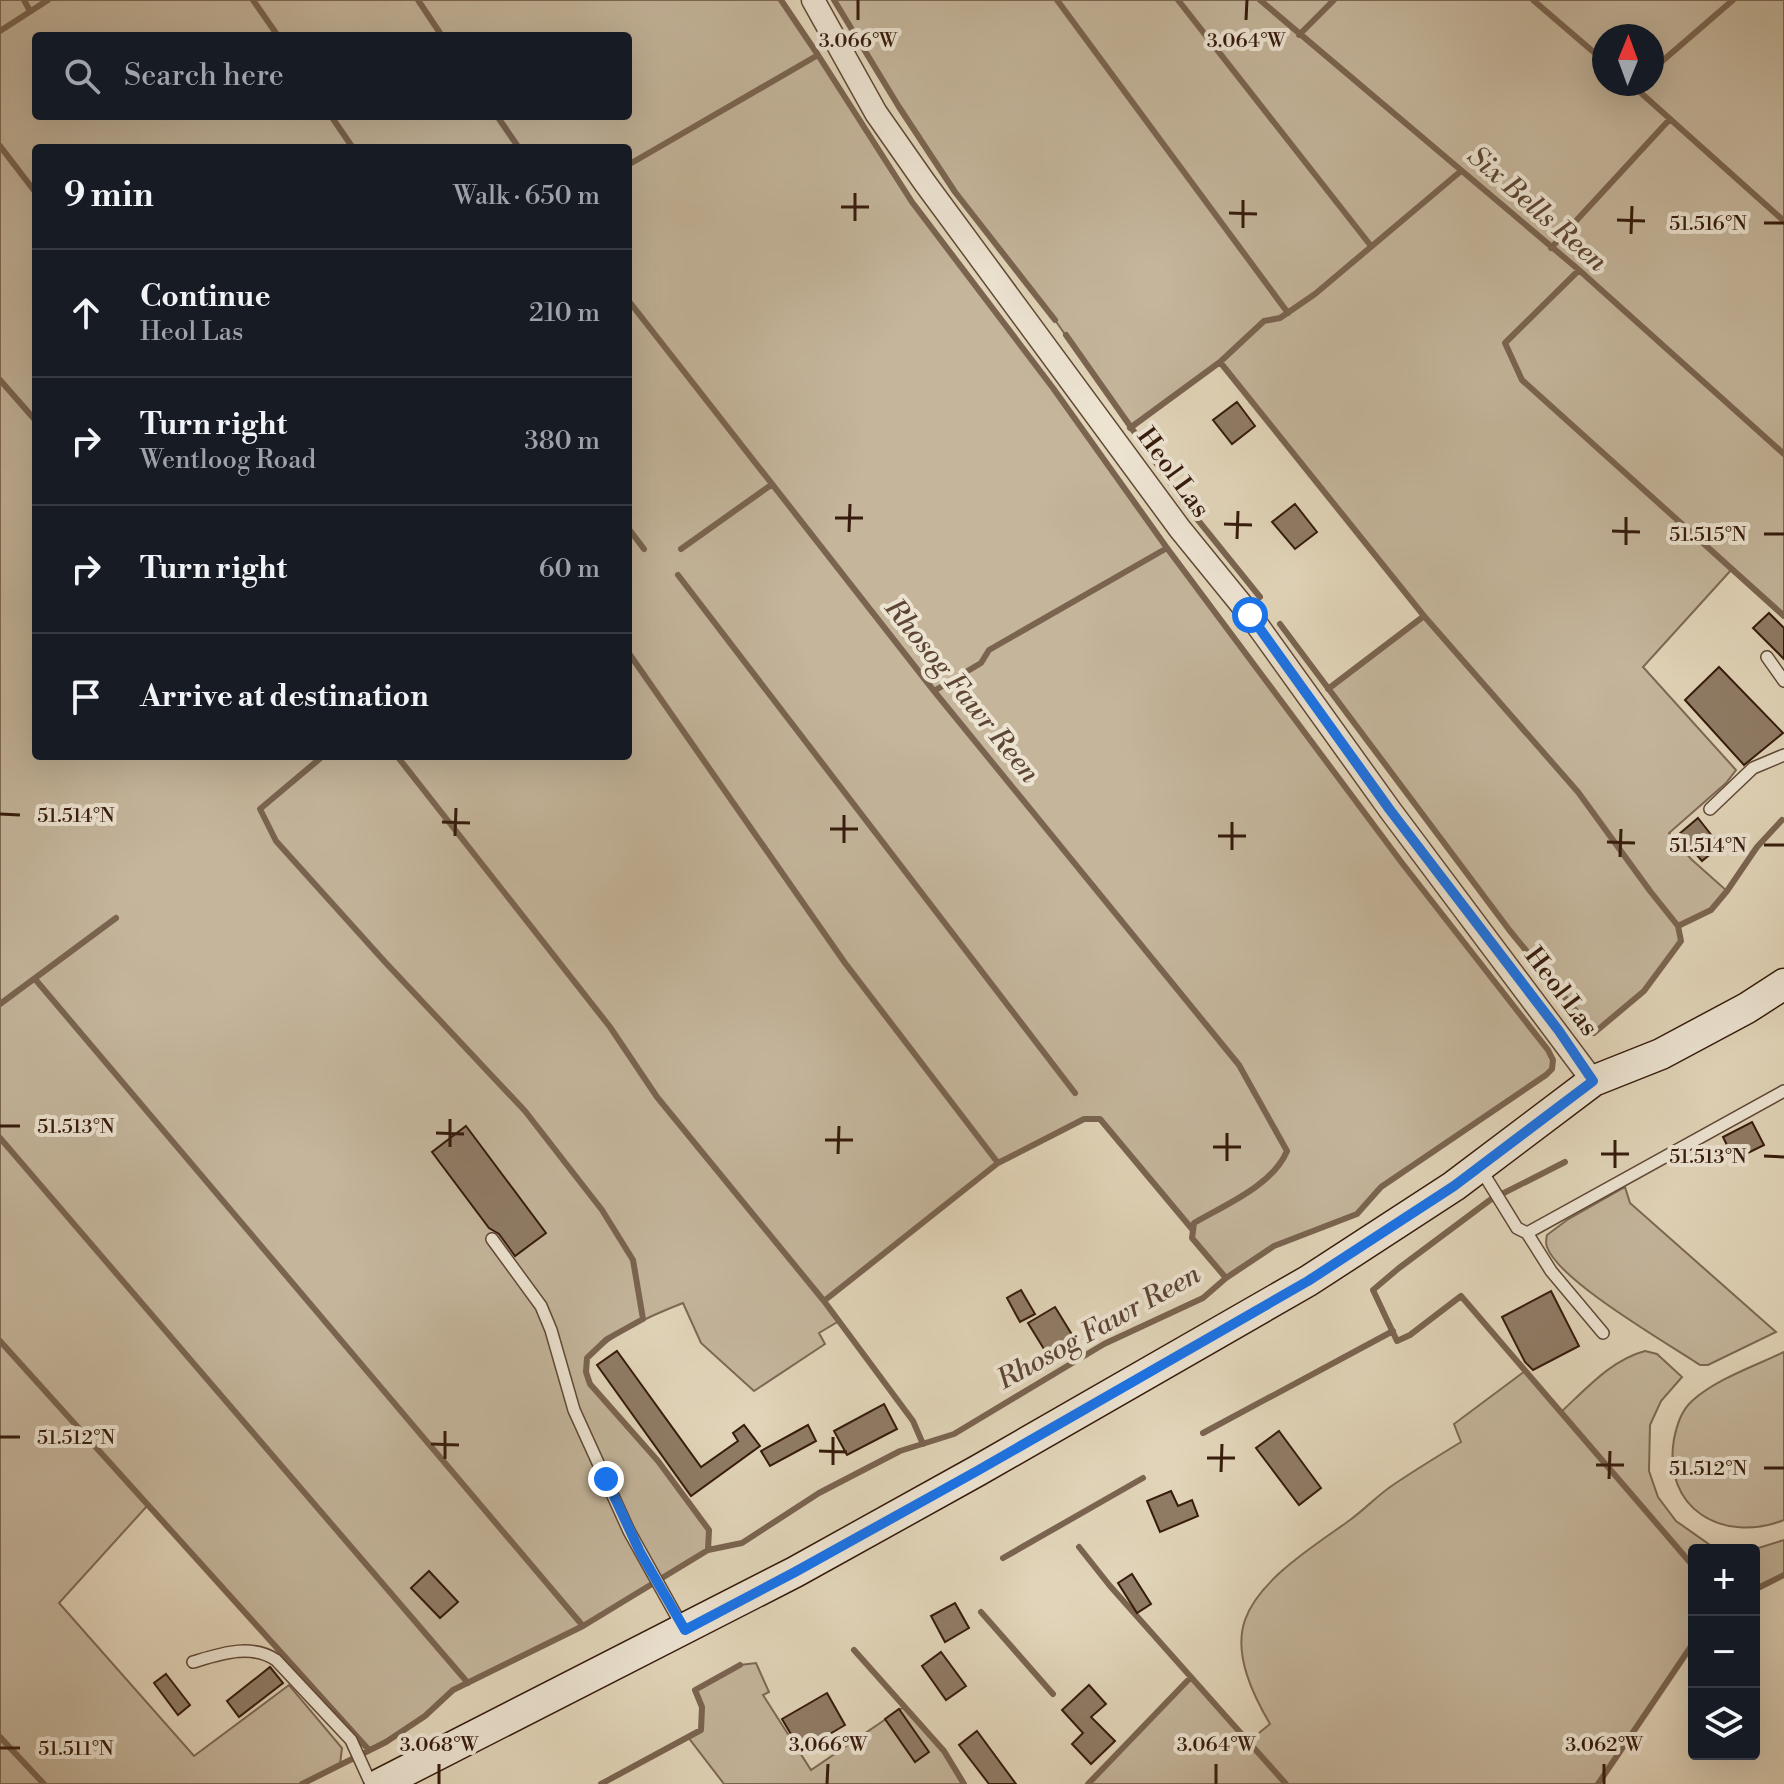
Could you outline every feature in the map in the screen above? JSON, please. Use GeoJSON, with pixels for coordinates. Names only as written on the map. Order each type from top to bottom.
{"type":"FeatureCollection","features":[{"type":"Feature","properties":{"kind":"main road"},"geometry":{"type":"LineString","coordinates":[[380,1784],[685,1630],[977,1471],[1308,1281],[1479,1168],[1593,1081],[1661,1054],[1747,1008],[1784,984]]}},
{"type":"Feature","properties":{"kind":"street","name":"Heol Las"},"geometry":{"type":"LineString","coordinates":[[813,0],[876,113],[925,183],[1180,529],[1250,615],[1390,810],[1559,1031],[1593,1081]]}},
{"type":"Feature","properties":{"kind":"lane"},"geometry":{"type":"LineString","coordinates":[[1767,657],[1784,681]]}},
{"type":"Feature","properties":{"kind":"lane"},"geometry":{"type":"LineString","coordinates":[[1710,809],[1753,768],[1784,755]]}},
{"type":"Feature","properties":{"kind":"lane"},"geometry":{"type":"LineString","coordinates":[[1527,1233],[1784,1091]]}},
{"type":"Feature","properties":{"kind":"lane"},"geometry":{"type":"LineString","coordinates":[[1479,1168],[1517,1228],[1527,1233],[1551,1271],[1603,1333]]}},
{"type":"Feature","properties":{"kind":"lane"},"geometry":{"type":"LineString","coordinates":[[492,1239],[541,1306],[574,1410],[651,1571],[685,1630]]}},
{"type":"Feature","properties":{"kind":"lane"},"geometry":{"type":"LineString","coordinates":[[193,1662],[243,1651],[270,1656],[351,1740],[371,1784]]}},
{"type":"Feature","properties":{"kind":"shaded area"},"geometry":{"type":"Polygon","coordinates":[[[0,0],[781,0],[912,203],[1053,388],[1167,548],[1402,863],[1548,1050],[1553,1060],[1552,1069],[1381,1187],[1357,1214],[1274,1246],[1226,1278],[1192,1238],[1192,1229],[1100,1119],[1084,1119],[998,1163],[825,1301],[839,1321],[819,1333],[825,1344],[754,1391],[701,1343],[683,1303],[632,1326],[587,1358],[586,1372],[590,1384],[658,1461],[709,1530],[708,1550],[583,1626],[453,1690],[425,1716],[369,1750],[147,1506],[59,1603],[194,1756],[289,1685],[342,1748],[340,1764],[302,1784],[0,1784],[0,0]]]}},
{"type":"Feature","properties":{"kind":"shaded area"},"geometry":{"type":"Polygon","coordinates":[[[834,0],[1784,0],[1784,616],[1732,569],[1643,667],[1736,770],[1726,783],[1669,833],[1691,859],[1727,891],[1711,910],[1678,926],[1681,941],[1644,991],[1594,1033],[1510,931],[1328,689],[1424,616],[1220,362],[1130,428],[1055,320],[955,192],[834,0]]]}},
{"type":"Feature","properties":{"kind":"shaded area"},"geometry":{"type":"Polygon","coordinates":[[[1625,1187],[1630,1203],[1776,1332],[1708,1365],[1700,1365],[1571,1277],[1547,1247],[1547,1235],[1625,1187]]]}},
{"type":"Feature","properties":{"kind":"shaded area"},"geometry":{"type":"Polygon","coordinates":[[[1645,1351],[1657,1354],[1682,1377],[1661,1401],[1650,1425],[1649,1471],[1658,1497],[1676,1521],[1709,1544],[1688,1544],[1688,1651],[1598,1784],[1088,1784],[1191,1677],[1249,1741],[1270,1724],[1247,1674],[1241,1647],[1245,1620],[1263,1590],[1306,1551],[1356,1516],[1387,1489],[1461,1442],[1454,1424],[1525,1371],[1561,1412],[1610,1368],[1645,1351]]]}},
{"type":"Feature","properties":{"kind":"shaded area"},"geometry":{"type":"Polygon","coordinates":[[[1784,1352],[1784,1520],[1761,1526],[1739,1527],[1719,1523],[1702,1515],[1687,1502],[1678,1485],[1673,1464],[1678,1423],[1688,1405],[1702,1393],[1784,1352]]]}},
{"type":"Feature","properties":{"kind":"shaded area"},"geometry":{"type":"Polygon","coordinates":[[[1784,1540],[1784,1575],[1760,1587],[1760,1548],[1784,1540]]]}},
{"type":"Feature","properties":{"kind":"shaded area"},"geometry":{"type":"Polygon","coordinates":[[[756,1663],[769,1692],[763,1695],[811,1770],[905,1706],[944,1751],[964,1784],[724,1784],[688,1737],[701,1730],[702,1707],[695,1690],[740,1665],[756,1663]]]}},
{"type":"Feature","properties":{"kind":"building"},"geometry":{"type":"Polygon","coordinates":[[[1237,402],[1255,426],[1232,444],[1213,420],[1237,402]]]}},
{"type":"Feature","properties":{"kind":"building"},"geometry":{"type":"Polygon","coordinates":[[[1295,504],[1317,532],[1295,549],[1272,522],[1295,504]]]}},
{"type":"Feature","properties":{"kind":"building"},"geometry":{"type":"Polygon","coordinates":[[[1769,613],[1784,628],[1784,659],[1753,628],[1769,613]]]}},
{"type":"Feature","properties":{"kind":"building"},"geometry":{"type":"Polygon","coordinates":[[[1719,667],[1783,733],[1744,765],[1685,700],[1719,667]]]}},
{"type":"Feature","properties":{"kind":"building"},"geometry":{"type":"Polygon","coordinates":[[[1698,818],[1720,846],[1702,861],[1679,834],[1698,818]]]}},
{"type":"Feature","properties":{"kind":"building"},"geometry":{"type":"Polygon","coordinates":[[[1752,1122],[1764,1145],[1734,1160],[1723,1137],[1752,1122]]]}},
{"type":"Feature","properties":{"kind":"building"},"geometry":{"type":"Polygon","coordinates":[[[466,1126],[546,1233],[515,1256],[499,1234],[489,1228],[432,1152],[466,1126]]]}},
{"type":"Feature","properties":{"kind":"building"},"geometry":{"type":"Polygon","coordinates":[[[1021,1290],[1035,1314],[1020,1322],[1007,1298],[1021,1290]]]}},
{"type":"Feature","properties":{"kind":"building"},"geometry":{"type":"Polygon","coordinates":[[[1551,1291],[1579,1346],[1533,1370],[1525,1362],[1502,1317],[1551,1291]]]}},
{"type":"Feature","properties":{"kind":"building"},"geometry":{"type":"Polygon","coordinates":[[[1055,1307],[1074,1338],[1047,1354],[1028,1323],[1055,1307]]]}},
{"type":"Feature","properties":{"kind":"building"},"geometry":{"type":"Polygon","coordinates":[[[617,1351],[701,1467],[738,1441],[733,1433],[744,1425],[760,1446],[691,1496],[597,1365],[617,1351]]]}},
{"type":"Feature","properties":{"kind":"building"},"geometry":{"type":"Polygon","coordinates":[[[884,1404],[897,1429],[847,1455],[834,1431],[884,1404]]]}},
{"type":"Feature","properties":{"kind":"building"},"geometry":{"type":"Polygon","coordinates":[[[808,1425],[816,1441],[770,1466],[761,1451],[808,1425]]]}},
{"type":"Feature","properties":{"kind":"building"},"geometry":{"type":"Polygon","coordinates":[[[1279,1431],[1321,1488],[1299,1505],[1256,1448],[1279,1431]]]}},
{"type":"Feature","properties":{"kind":"building"},"geometry":{"type":"Polygon","coordinates":[[[1171,1491],[1178,1506],[1192,1500],[1198,1516],[1160,1532],[1147,1501],[1171,1491]]]}},
{"type":"Feature","properties":{"kind":"building"},"geometry":{"type":"Polygon","coordinates":[[[429,1571],[458,1602],[440,1618],[411,1588],[429,1571]]]}},
{"type":"Feature","properties":{"kind":"building"},"geometry":{"type":"Polygon","coordinates":[[[1132,1574],[1151,1604],[1137,1613],[1118,1583],[1132,1574]]]}},
{"type":"Feature","properties":{"kind":"building"},"geometry":{"type":"Polygon","coordinates":[[[955,1603],[969,1628],[945,1642],[931,1616],[955,1603]]]}},
{"type":"Feature","properties":{"kind":"building"},"geometry":{"type":"Polygon","coordinates":[[[941,1652],[966,1686],[946,1700],[922,1666],[941,1652]]]}},
{"type":"Feature","properties":{"kind":"building"},"geometry":{"type":"Polygon","coordinates":[[[270,1667],[283,1683],[239,1717],[227,1701],[270,1667]]]}},
{"type":"Feature","properties":{"kind":"building"},"geometry":{"type":"Polygon","coordinates":[[[166,1674],[190,1705],[178,1715],[154,1683],[166,1674]]]}},
{"type":"Feature","properties":{"kind":"building"},"geometry":{"type":"Polygon","coordinates":[[[1089,1685],[1106,1704],[1091,1717],[1115,1741],[1091,1764],[1072,1744],[1083,1733],[1062,1710],[1089,1685]]]}},
{"type":"Feature","properties":{"kind":"building"},"geometry":{"type":"Polygon","coordinates":[[[827,1693],[845,1725],[801,1751],[782,1719],[827,1693]]]}},
{"type":"Feature","properties":{"kind":"building"},"geometry":{"type":"Polygon","coordinates":[[[899,1709],[929,1752],[915,1762],[885,1719],[899,1709]]]}},
{"type":"Feature","properties":{"kind":"building"},"geometry":{"type":"Polygon","coordinates":[[[977,1731],[1016,1784],[989,1784],[959,1745],[977,1731]]]}},
{"type":"Feature","properties":{"kind":"waterway"},"geometry":{"type":"LineString","coordinates":[[24,0],[30,11]]}},
{"type":"Feature","properties":{"kind":"waterway"},"geometry":{"type":"LineString","coordinates":[[0,31],[48,0]]}},
{"type":"Feature","properties":{"kind":"waterway"},"geometry":{"type":"LineString","coordinates":[[253,0],[275,32]]}},
{"type":"Feature","properties":{"kind":"waterway"},"geometry":{"type":"LineString","coordinates":[[418,0],[439,32]]}},
{"type":"Feature","properties":{"kind":"waterway","name":"Rhosog Fawr Reen"},"geometry":{"type":"LineString","coordinates":[[632,163],[818,55],[781,0]]}},
{"type":"Feature","properties":{"kind":"waterway"},"geometry":{"type":"LineString","coordinates":[[834,0],[955,192],[1055,320]]}},
{"type":"Feature","properties":{"kind":"waterway"},"geometry":{"type":"LineString","coordinates":[[1057,0],[1288,313]]}},
{"type":"Feature","properties":{"kind":"waterway"},"geometry":{"type":"LineString","coordinates":[[1178,0],[1371,246]]}},
{"type":"Feature","properties":{"kind":"waterway","name":"Six Bells Reen"},"geometry":{"type":"LineString","coordinates":[[1260,0],[1579,270],[1784,454]]}},
{"type":"Feature","properties":{"kind":"waterway"},"geometry":{"type":"LineString","coordinates":[[1299,35],[1334,0]]}},
{"type":"Feature","properties":{"kind":"waterway"},"geometry":{"type":"LineString","coordinates":[[1533,0],[1592,51]]}},
{"type":"Feature","properties":{"kind":"waterway"},"geometry":{"type":"LineString","coordinates":[[1664,60],[1733,0]]}},
{"type":"Feature","properties":{"kind":"waterway"},"geometry":{"type":"LineString","coordinates":[[818,55],[912,202],[1053,388],[1167,548],[1402,863],[1553,1060],[1552,1069],[1546,1075],[1381,1187],[1357,1214],[1274,1246],[1226,1278]]}},
{"type":"Feature","properties":{"kind":"waterway"},"geometry":{"type":"LineString","coordinates":[[1644,96],[1784,221]]}},
{"type":"Feature","properties":{"kind":"waterway"},"geometry":{"type":"LineString","coordinates":[[334,120],[350,144]]}},
{"type":"Feature","properties":{"kind":"waterway"},"geometry":{"type":"LineString","coordinates":[[500,120],[516,144]]}},
{"type":"Feature","properties":{"kind":"waterway"},"geometry":{"type":"LineString","coordinates":[[1551,248],[1669,120]]}},
{"type":"Feature","properties":{"kind":"waterway"},"geometry":{"type":"LineString","coordinates":[[0,146],[32,188]]}},
{"type":"Feature","properties":{"kind":"waterway"},"geometry":{"type":"LineString","coordinates":[[1130,428],[1220,362],[1264,321],[1280,318],[1315,294],[1461,171]]}},
{"type":"Feature","properties":{"kind":"waterway"},"geometry":{"type":"LineString","coordinates":[[1579,270],[1505,343],[1522,380],[1784,616]]}},
{"type":"Feature","properties":{"kind":"waterway","name":"Rhosog Fawr Reen"},"geometry":{"type":"LineString","coordinates":[[302,1784],[386,1742],[425,1716],[453,1690],[583,1626],[708,1550],[742,1543],[819,1493],[900,1451],[954,1434],[1104,1344],[1203,1298],[1226,1278],[1192,1238],[1194,1223],[1260,1184],[1287,1151],[1239,1065],[934,691],[632,305]]}},
{"type":"Feature","properties":{"kind":"waterway"},"geometry":{"type":"LineString","coordinates":[[1066,335],[1185,504],[1260,597]]}},
{"type":"Feature","properties":{"kind":"waterway"},"geometry":{"type":"LineString","coordinates":[[1220,362],[1424,616],[1578,792],[1678,926]]}},
{"type":"Feature","properties":{"kind":"waterway"},"geometry":{"type":"LineString","coordinates":[[0,380],[32,416]]}},
{"type":"Feature","properties":{"kind":"waterway"},"geometry":{"type":"LineString","coordinates":[[681,549],[771,485]]}},
{"type":"Feature","properties":{"kind":"waterway"},"geometry":{"type":"LineString","coordinates":[[632,533],[644,549]]}},
{"type":"Feature","properties":{"kind":"waterway"},"geometry":{"type":"LineString","coordinates":[[934,691],[981,663],[989,650],[1167,548]]}},
{"type":"Feature","properties":{"kind":"waterway"},"geometry":{"type":"LineString","coordinates":[[678,575],[1075,1093]]}},
{"type":"Feature","properties":{"kind":"waterway"},"geometry":{"type":"LineString","coordinates":[[1328,689],[1424,616]]}},
{"type":"Feature","properties":{"kind":"waterway"},"geometry":{"type":"LineString","coordinates":[[1280,624],[1510,931],[1594,1033],[1644,991],[1681,941],[1678,926],[1711,910],[1757,847],[1782,820]]}},
{"type":"Feature","properties":{"kind":"waterway"},"geometry":{"type":"LineString","coordinates":[[632,658],[845,963],[998,1163]]}},
{"type":"Feature","properties":{"kind":"waterway"},"geometry":{"type":"LineString","coordinates":[[318,760],[260,809],[276,841],[525,1111],[602,1210],[633,1260],[643,1319],[607,1339],[587,1358],[586,1372],[590,1384],[658,1461],[709,1530],[708,1550]]}},
{"type":"Feature","properties":{"kind":"waterway"},"geometry":{"type":"LineString","coordinates":[[400,760],[610,1027],[657,1097],[824,1301],[913,1421],[923,1444]]}},
{"type":"Feature","properties":{"kind":"waterway"},"geometry":{"type":"LineString","coordinates":[[0,1004],[116,918]]}},
{"type":"Feature","properties":{"kind":"waterway"},"geometry":{"type":"LineString","coordinates":[[35,979],[583,1626]]}},
{"type":"Feature","properties":{"kind":"waterway"},"geometry":{"type":"LineString","coordinates":[[824,1301],[998,1163],[1084,1119],[1100,1119],[1192,1229]]}},
{"type":"Feature","properties":{"kind":"waterway"},"geometry":{"type":"LineString","coordinates":[[0,1138],[468,1683]]}},
{"type":"Feature","properties":{"kind":"waterway"},"geometry":{"type":"LineString","coordinates":[[1565,1162],[1490,1200],[1373,1290],[1397,1341],[1410,1335],[1461,1296],[1688,1560]]}},
{"type":"Feature","properties":{"kind":"waterway"},"geometry":{"type":"LineString","coordinates":[[1203,1433],[1393,1331]]}},
{"type":"Feature","properties":{"kind":"waterway"},"geometry":{"type":"LineString","coordinates":[[0,1341],[369,1750]]}},
{"type":"Feature","properties":{"kind":"waterway"},"geometry":{"type":"LineString","coordinates":[[1003,1558],[1143,1478]]}},
{"type":"Feature","properties":{"kind":"waterway"},"geometry":{"type":"LineString","coordinates":[[1079,1547],[1286,1784]]}},
{"type":"Feature","properties":{"kind":"waterway"},"geometry":{"type":"LineString","coordinates":[[1760,1587],[1784,1575]]}},
{"type":"Feature","properties":{"kind":"waterway"},"geometry":{"type":"LineString","coordinates":[[981,1612],[1053,1694]]}},
{"type":"Feature","properties":{"kind":"waterway"},"geometry":{"type":"LineString","coordinates":[[854,1650],[944,1751],[964,1784]]}},
{"type":"Feature","properties":{"kind":"waterway"},"geometry":{"type":"LineString","coordinates":[[1598,1784],[1688,1651]]}},
{"type":"Feature","properties":{"kind":"waterway"},"geometry":{"type":"LineString","coordinates":[[601,1784],[701,1730],[702,1707],[695,1690],[740,1665]]}},
{"type":"Feature","properties":{"kind":"waterway"},"geometry":{"type":"LineString","coordinates":[[1088,1784],[1191,1677]]}},
{"type":"Feature","properties":{"kind":"waterway"},"geometry":{"type":"LineString","coordinates":[[0,1737],[44,1784]]}},
{"type":"Feature","properties":{"kind":"route"},"geometry":{"type":"LineString","coordinates":[[606,1479],[629,1531],[685,1630],[977,1471],[1308,1281],[1454,1186],[1593,1081],[1559,1031],[1390,810],[1250,615]]}}]}
